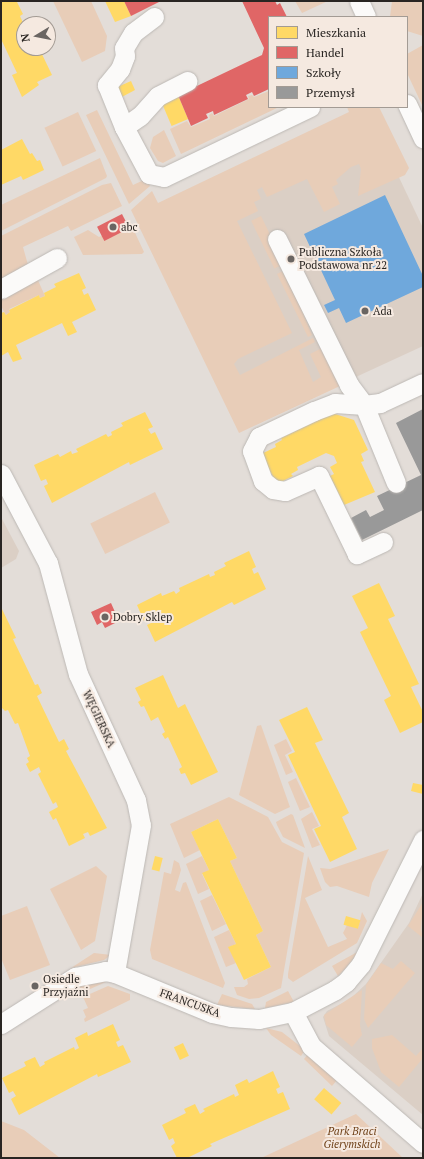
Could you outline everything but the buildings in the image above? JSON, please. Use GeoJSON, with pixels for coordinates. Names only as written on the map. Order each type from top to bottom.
{"type":"FeatureCollection","features":[{"type":"Feature","properties":{"kind":"street"},"geometry":{"type":"LineString","coordinates":[[359,1],[366,16]]}},
{"type":"Feature","properties":{"kind":"street"},"geometry":{"type":"LineString","coordinates":[[154,16],[133,33],[124,48],[125,56],[120,69],[108,85],[124,127],[149,174],[164,177],[308,108]]}},
{"type":"Feature","properties":{"kind":"street"},"geometry":{"type":"LineString","coordinates":[[124,127],[140,116],[158,96],[187,81]]}},
{"type":"Feature","properties":{"kind":"street"},"geometry":{"type":"LineString","coordinates":[[408,106],[423,138]]}},
{"type":"Feature","properties":{"kind":"street"},"geometry":{"type":"LineString","coordinates":[[277,239],[349,385],[364,405],[396,483]]}},
{"type":"Feature","properties":{"kind":"street"},"geometry":{"type":"LineString","coordinates":[[1,289],[57,258]]}},
{"type":"Feature","properties":{"kind":"street"},"geometry":{"type":"LineString","coordinates":[[383,542],[357,554],[319,476],[285,491],[274,489],[263,481],[252,451],[259,437],[314,411],[335,403],[364,405],[380,402],[423,383]]}},
{"type":"Feature","properties":{"kind":"street","name":"WĘGIERSKA"},"geometry":{"type":"LineString","coordinates":[[1,474],[48,563],[78,674],[136,800],[141,825],[115,973]]}},
{"type":"Feature","properties":{"kind":"street","name":"FRANCUSKA"},"geometry":{"type":"LineString","coordinates":[[1,1024],[75,977],[89,972],[115,973],[196,1007],[225,1016],[259,1019],[293,1012],[335,990],[346,982],[361,964],[423,840]]}},
{"type":"Feature","properties":{"kind":"street"},"geometry":{"type":"LineString","coordinates":[[293,1012],[311,1046],[423,1143]]}},
{"type":"Feature","properties":{"kind":"shaded area","name":"Publiczna Szkoła Podstawowa nr 22"},"geometry":{"type":"Polygon","coordinates":[[[368,112],[423,228],[423,346],[241,430],[140,222],[368,112]]]}},
{"type":"Feature","properties":{"kind":"shaded area"},"geometry":{"type":"Polygon","coordinates":[[[1,517],[19,551],[16,559],[1,568],[1,517]]]}},
{"type":"Feature","properties":{"kind":"shaded area"},"geometry":{"type":"Polygon","coordinates":[[[423,893],[423,1115],[329,1036],[323,1017],[327,1011],[350,999],[366,984],[409,923],[423,893]]]}},
{"type":"Feature","properties":{"kind":"green space"},"geometry":{"type":"Polygon","coordinates":[[[53,1],[91,1],[107,36],[105,51],[82,62],[53,1]]]}},
{"type":"Feature","properties":{"kind":"green space"},"geometry":{"type":"Polygon","coordinates":[[[295,1],[328,1],[302,13],[295,1]]]}},
{"type":"Feature","properties":{"kind":"green space"},"geometry":{"type":"Polygon","coordinates":[[[392,1],[422,1],[423,36],[408,31],[408,16],[390,16],[392,1]]]}},
{"type":"Feature","properties":{"kind":"green space"},"geometry":{"type":"Polygon","coordinates":[[[423,45],[423,107],[408,75],[408,53],[423,45]]]}},
{"type":"Feature","properties":{"kind":"green space"},"geometry":{"type":"Polygon","coordinates":[[[268,91],[268,108],[277,108],[181,154],[170,129],[187,121],[191,127],[210,119],[209,115],[212,113],[214,116],[249,99],[248,96],[252,95],[254,97],[268,91]]]}},
{"type":"Feature","properties":{"kind":"green space"},"geometry":{"type":"Polygon","coordinates":[[[347,108],[379,108],[409,168],[405,175],[358,196],[361,169],[359,164],[351,167],[336,180],[338,184],[332,187],[340,204],[324,212],[307,179],[267,197],[262,187],[257,190],[261,199],[254,202],[258,211],[237,221],[292,333],[238,359],[234,364],[240,375],[313,338],[315,342],[299,350],[313,382],[321,377],[310,354],[322,348],[340,386],[239,433],[131,210],[152,191],[158,203],[349,112],[347,108]]]}},
{"type":"Feature","properties":{"kind":"green space"},"geometry":{"type":"Polygon","coordinates":[[[97,110],[133,185],[146,179],[150,186],[129,204],[86,115],[97,110]]]}},
{"type":"Feature","properties":{"kind":"green space"},"geometry":{"type":"Polygon","coordinates":[[[78,112],[96,151],[63,167],[44,128],[78,112]]]}},
{"type":"Feature","properties":{"kind":"green space"},"geometry":{"type":"Polygon","coordinates":[[[164,130],[176,156],[163,163],[158,161],[150,148],[153,137],[164,130]]]}},
{"type":"Feature","properties":{"kind":"green space"},"geometry":{"type":"Polygon","coordinates":[[[100,158],[107,176],[106,178],[1,231],[1,205],[100,158]]]}},
{"type":"Feature","properties":{"kind":"green space"},"geometry":{"type":"Polygon","coordinates":[[[111,183],[122,206],[71,231],[68,226],[23,247],[28,265],[1,284],[1,236],[102,185],[111,183]]]}},
{"type":"Feature","properties":{"kind":"green space"},"geometry":{"type":"Polygon","coordinates":[[[261,216],[284,264],[274,268],[251,221],[261,216]]]}},
{"type":"Feature","properties":{"kind":"green space"},"geometry":{"type":"Polygon","coordinates":[[[130,222],[144,252],[142,254],[83,255],[74,237],[88,230],[99,237],[103,235],[105,240],[129,228],[127,223],[130,222]]]}},
{"type":"Feature","properties":{"kind":"green space"},"geometry":{"type":"Polygon","coordinates":[[[287,269],[308,313],[304,316],[312,335],[308,337],[277,274],[287,269]]]}},
{"type":"Feature","properties":{"kind":"green space"},"geometry":{"type":"Polygon","coordinates":[[[37,278],[45,296],[40,298],[39,295],[9,309],[10,312],[6,315],[1,306],[1,295],[37,278]]]}},
{"type":"Feature","properties":{"kind":"green space"},"geometry":{"type":"Polygon","coordinates":[[[155,492],[170,523],[105,554],[90,524],[155,492]]]}},
{"type":"Feature","properties":{"kind":"green space"},"geometry":{"type":"Polygon","coordinates":[[[261,725],[290,807],[275,814],[239,795],[257,726],[261,725]]]}},
{"type":"Feature","properties":{"kind":"green space"},"geometry":{"type":"Polygon","coordinates":[[[286,739],[292,751],[285,755],[293,772],[286,775],[274,745],[286,739]]]}},
{"type":"Feature","properties":{"kind":"green space"},"geometry":{"type":"Polygon","coordinates":[[[296,778],[310,807],[300,811],[288,782],[296,778]]]}},
{"type":"Feature","properties":{"kind":"green space"},"geometry":{"type":"Polygon","coordinates":[[[229,797],[268,817],[282,842],[304,853],[281,988],[259,998],[249,999],[237,995],[234,987],[244,987],[248,984],[247,979],[271,967],[256,935],[263,931],[230,861],[237,858],[218,819],[191,832],[200,850],[184,858],[170,824],[229,797]]]}},
{"type":"Feature","properties":{"kind":"green space"},"geometry":{"type":"Polygon","coordinates":[[[312,812],[319,826],[312,829],[320,845],[312,848],[301,819],[312,812]]]}},
{"type":"Feature","properties":{"kind":"green space"},"geometry":{"type":"Polygon","coordinates":[[[291,814],[293,815],[305,848],[283,837],[277,825],[276,822],[291,814]]]}},
{"type":"Feature","properties":{"kind":"green space"},"geometry":{"type":"Polygon","coordinates":[[[389,849],[372,883],[369,897],[337,886],[330,887],[325,882],[320,868],[330,869],[389,849]]]}},
{"type":"Feature","properties":{"kind":"green space"},"geometry":{"type":"Polygon","coordinates":[[[202,856],[209,870],[202,874],[209,889],[198,894],[186,864],[202,856]]]}},
{"type":"Feature","properties":{"kind":"green space"},"geometry":{"type":"Polygon","coordinates":[[[308,856],[322,890],[305,898],[328,947],[347,939],[343,933],[347,925],[358,928],[362,912],[367,921],[357,943],[293,982],[288,978],[288,974],[308,856]]]}},
{"type":"Feature","properties":{"kind":"green space"},"geometry":{"type":"Polygon","coordinates":[[[174,860],[179,863],[181,870],[175,890],[180,892],[183,883],[186,882],[225,983],[223,988],[152,959],[150,950],[164,872],[171,874],[174,860]]]}},
{"type":"Feature","properties":{"kind":"green space"},"geometry":{"type":"Polygon","coordinates":[[[96,866],[107,876],[95,941],[81,950],[50,889],[96,866]]]}},
{"type":"Feature","properties":{"kind":"green space"},"geometry":{"type":"Polygon","coordinates":[[[212,895],[226,924],[212,931],[200,901],[212,895]]]}},
{"type":"Feature","properties":{"kind":"green space"},"geometry":{"type":"Polygon","coordinates":[[[423,902],[421,929],[423,938],[408,926],[423,902]]]}},
{"type":"Feature","properties":{"kind":"green space"},"geometry":{"type":"Polygon","coordinates":[[[27,906],[50,965],[10,980],[1,958],[1,916],[27,906]]]}},
{"type":"Feature","properties":{"kind":"green space"},"geometry":{"type":"Polygon","coordinates":[[[229,930],[236,944],[229,947],[236,963],[226,967],[214,937],[229,930]]]}},
{"type":"Feature","properties":{"kind":"green space"},"geometry":{"type":"Polygon","coordinates":[[[359,951],[346,968],[338,976],[332,966],[359,951]]]}},
{"type":"Feature","properties":{"kind":"green space"},"geometry":{"type":"Polygon","coordinates":[[[94,953],[111,955],[104,960],[71,968],[94,953]]]}},
{"type":"Feature","properties":{"kind":"green space"},"geometry":{"type":"Polygon","coordinates":[[[401,961],[415,973],[368,1028],[364,1019],[366,985],[381,963],[393,969],[401,961]]]}},
{"type":"Feature","properties":{"kind":"green space"},"geometry":{"type":"Polygon","coordinates":[[[106,982],[72,997],[73,989],[77,986],[106,982]]]}},
{"type":"Feature","properties":{"kind":"green space"},"geometry":{"type":"Polygon","coordinates":[[[108,986],[130,994],[130,1000],[85,1022],[84,1019],[86,1017],[83,1010],[88,1008],[83,997],[108,986]]]}},
{"type":"Feature","properties":{"kind":"green space"},"geometry":{"type":"Polygon","coordinates":[[[362,990],[360,1025],[362,1035],[352,1047],[326,1025],[324,1015],[362,990]]]}},
{"type":"Feature","properties":{"kind":"green space"},"geometry":{"type":"Polygon","coordinates":[[[288,991],[294,1002],[265,1008],[266,1002],[288,991]]]}},
{"type":"Feature","properties":{"kind":"green space"},"geometry":{"type":"Polygon","coordinates":[[[222,994],[252,1004],[255,1009],[217,1005],[222,994]]]}},
{"type":"Feature","properties":{"kind":"green space"},"geometry":{"type":"Polygon","coordinates":[[[266,1028],[282,1032],[305,1050],[301,1056],[271,1035],[266,1028]]]}},
{"type":"Feature","properties":{"kind":"green space"},"geometry":{"type":"Polygon","coordinates":[[[392,1035],[416,1056],[423,1048],[423,1058],[399,1087],[381,1072],[372,1048],[372,1039],[392,1035]]]}},
{"type":"Feature","properties":{"kind":"green space"},"geometry":{"type":"Polygon","coordinates":[[[308,1054],[337,1080],[332,1086],[304,1059],[308,1054]]]}},
{"type":"Feature","properties":{"kind":"green space","name":"Park Braci Gierymskich"},"geometry":{"type":"Polygon","coordinates":[[[356,1114],[403,1158],[261,1158],[356,1114]]]}},
{"type":"Feature","properties":{"kind":"green space"},"geometry":{"type":"Polygon","coordinates":[[[1,1121],[24,1130],[60,1158],[1,1158],[1,1121]]]}},
{"type":"Feature","properties":{"kind":"place","name":"abc"},"geometry":{"type":"Point","coordinates":[113,227]}},
{"type":"Feature","properties":{"kind":"place","name":"Publiczna Szkoła Podstawowa nr 22"},"geometry":{"type":"Point","coordinates":[291,259]}},
{"type":"Feature","properties":{"kind":"place","name":"Ada"},"geometry":{"type":"Point","coordinates":[365,311]}},
{"type":"Feature","properties":{"kind":"place","name":"Dobry Sklep"},"geometry":{"type":"Point","coordinates":[105,617]}},
{"type":"Feature","properties":{"kind":"place","name":"Osiedle Przyjaźni"},"geometry":{"type":"Point","coordinates":[35,986]}}]}
